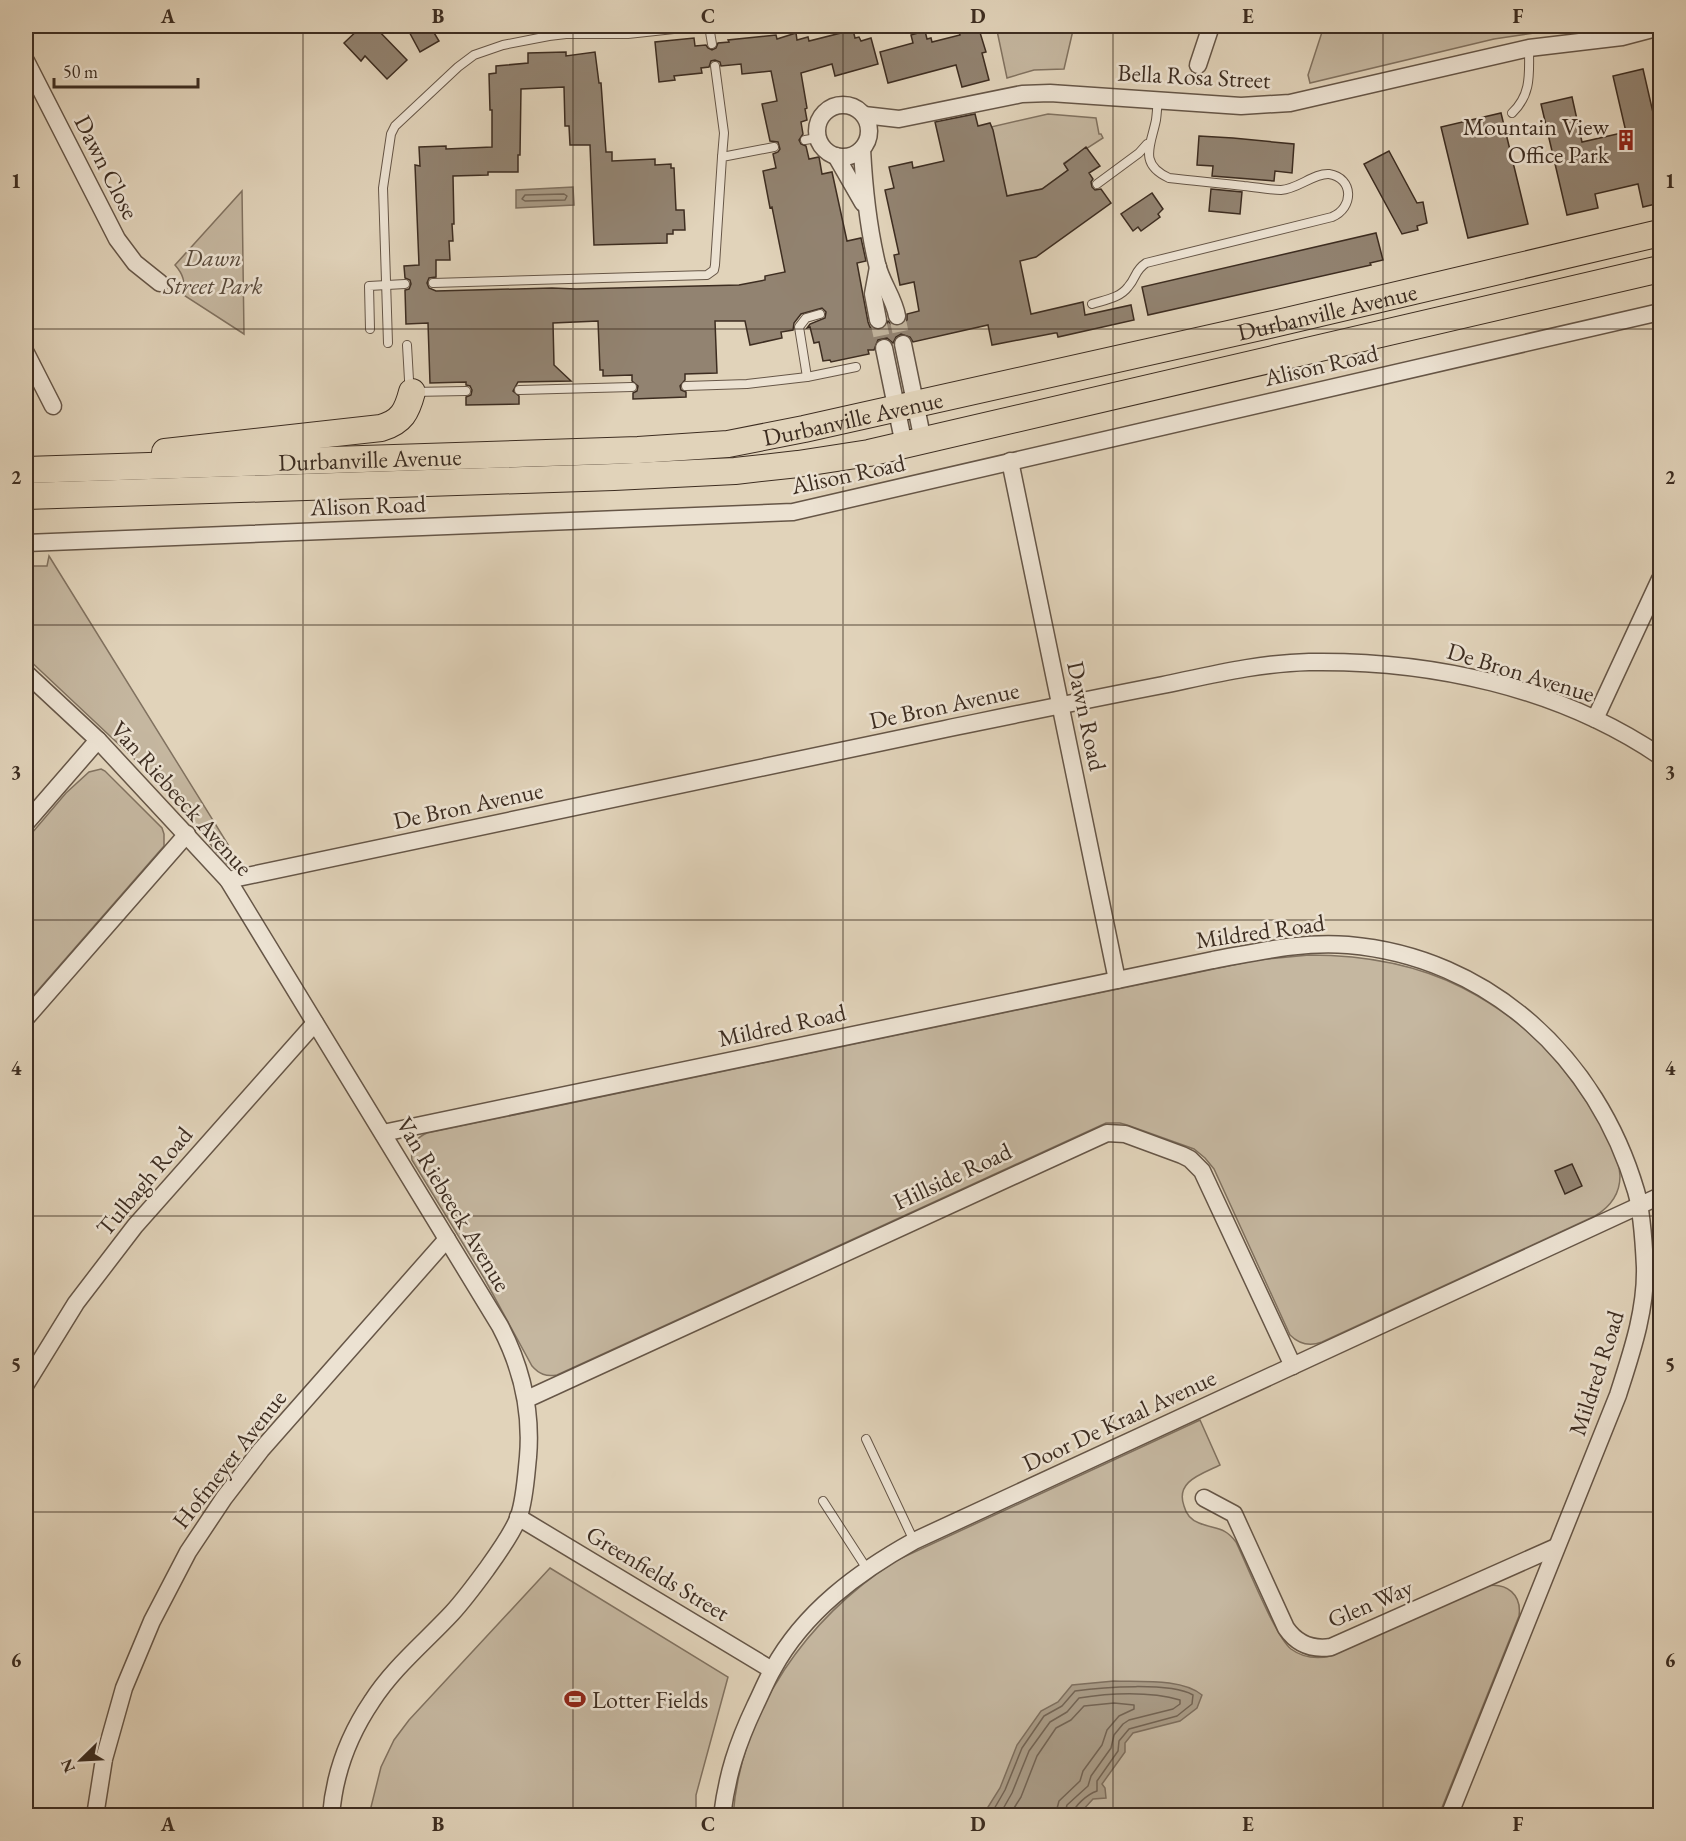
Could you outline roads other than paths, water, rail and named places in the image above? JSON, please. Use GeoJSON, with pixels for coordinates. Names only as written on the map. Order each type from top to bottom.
{"type":"FeatureCollection","features":[{"type":"Feature","properties":{"kind":"main road","name":"Durbanville Avenue"},"geometry":{"type":"LineString","coordinates":[[26,470],[83,470],[638,450],[717,445],[906,407],[1660,233]]}},
{"type":"Feature","properties":{"kind":"main road","name":"Durbanville Avenue"},"geometry":{"type":"LineString","coordinates":[[26,496],[602,478],[735,471],[798,464],[869,453],[1660,269]]}},
{"type":"Feature","properties":{"kind":"main road"},"geometry":{"type":"LineString","coordinates":[[83,470],[147,454],[381,428],[402,417],[407,410],[412,392]]}},
{"type":"Feature","properties":{"kind":"street"},"geometry":{"type":"LineString","coordinates":[[1198,65],[1211,26]]}},
{"type":"Feature","properties":{"kind":"street","name":"Bella Rosa Street"},"geometry":{"type":"LineString","coordinates":[[864,115],[899,118],[1022,94],[1050,93],[1241,106],[1290,103],[1529,48],[1622,38],[1660,27]]}},
{"type":"Feature","properties":{"kind":"street","name":"Dawn Close"},"geometry":{"type":"LineString","coordinates":[[26,61],[117,239],[135,263],[160,283]]}},
{"type":"Feature","properties":{"kind":"street"},"geometry":{"type":"LineString","coordinates":[[866,206],[836,156],[811,139],[818,120],[831,106],[840,104],[858,108],[868,123],[869,132],[865,145],[866,206],[878,267],[895,305],[897,316]]}},
{"type":"Feature","properties":{"kind":"street","name":"Bella Rosa Street"},"geometry":{"type":"LineString","coordinates":[[865,145],[899,118]]}},
{"type":"Feature","properties":{"kind":"street"},"geometry":{"type":"LineString","coordinates":[[836,156],[855,155],[865,145]]}},
{"type":"Feature","properties":{"kind":"street"},"geometry":{"type":"LineString","coordinates":[[873,309],[878,267]]}},
{"type":"Feature","properties":{"kind":"street","name":"Alison Road"},"geometry":{"type":"LineString","coordinates":[[26,543],[793,512],[1660,312]]}},
{"type":"Feature","properties":{"kind":"street"},"geometry":{"type":"LineString","coordinates":[[903,344],[906,407],[913,443]]}},
{"type":"Feature","properties":{"kind":"street"},"geometry":{"type":"LineString","coordinates":[[884,348],[906,407]]}},
{"type":"Feature","properties":{"kind":"street"},"geometry":{"type":"LineString","coordinates":[[26,353],[53,406]]}},
{"type":"Feature","properties":{"kind":"street","name":"Dawn Road"},"geometry":{"type":"LineString","coordinates":[[1010,461],[1117,980]]}},
{"type":"Feature","properties":{"kind":"street"},"geometry":{"type":"LineString","coordinates":[[1595,719],[1660,579]]}},
{"type":"Feature","properties":{"kind":"street","name":"De Bron Avenue"},"geometry":{"type":"LineString","coordinates":[[228,880],[1060,705],[1235,670],[1307,662],[1361,663],[1448,672],[1523,692],[1595,719],[1627,735],[1660,756]]}},
{"type":"Feature","properties":{"kind":"street","name":"Van Riebeeck Avenue"},"geometry":{"type":"LineString","coordinates":[[26,673],[98,740],[228,880],[509,1342],[522,1379],[527,1399],[529,1442],[523,1497],[518,1517],[492,1562],[463,1600],[373,1699],[357,1725],[342,1762],[336,1784],[332,1815]]}},
{"type":"Feature","properties":{"kind":"street"},"geometry":{"type":"LineString","coordinates":[[26,823],[98,740]]}},
{"type":"Feature","properties":{"kind":"street"},"geometry":{"type":"LineString","coordinates":[[26,1018],[187,834]]}},
{"type":"Feature","properties":{"kind":"street","name":"Mildred Road"},"geometry":{"type":"LineString","coordinates":[[383,1133],[1287,946],[1318,943],[1378,949],[1416,959],[1462,976],[1487,990],[1535,1025],[1575,1068],[1595,1098],[1617,1138],[1637,1192],[1645,1268],[1642,1311],[1618,1395],[1449,1815]]}},
{"type":"Feature","properties":{"kind":"street","name":"Tulbagh Road"},"geometry":{"type":"LineString","coordinates":[[26,1384],[32,1359],[135,1226],[315,1023]]}},
{"type":"Feature","properties":{"kind":"street","name":"Hillside Road"},"geometry":{"type":"LineString","coordinates":[[527,1399],[1107,1133],[1125,1134],[1182,1155],[1190,1159],[1202,1171],[1293,1366]]}},
{"type":"Feature","properties":{"kind":"street","name":"Door De Kraal Avenue"},"geometry":{"type":"LineString","coordinates":[[722,1815],[726,1781],[738,1747],[772,1670],[794,1639],[823,1605],[867,1569],[914,1541],[1660,1196]]}},
{"type":"Feature","properties":{"kind":"street","name":"Hofmeyer Avenue"},"geometry":{"type":"LineString","coordinates":[[95,1815],[104,1759],[124,1688],[152,1621],[188,1552],[224,1498],[261,1450],[447,1239]]}},
{"type":"Feature","properties":{"kind":"street","name":"Glen Way"},"geometry":{"type":"LineString","coordinates":[[1204,1498],[1234,1514],[1286,1628],[1297,1641],[1313,1648],[1331,1647],[1556,1547]]}},
{"type":"Feature","properties":{"kind":"street","name":"Greenfields Street"},"geometry":{"type":"LineString","coordinates":[[518,1517],[772,1670]]}},
{"type":"Feature","properties":{"kind":"lane"},"geometry":{"type":"LineString","coordinates":[[388,343],[383,188],[391,134],[395,126],[474,55],[503,45],[566,34],[628,34],[701,26]]}},
{"type":"Feature","properties":{"kind":"lane"},"geometry":{"type":"LineString","coordinates":[[709,26],[712,44]]}},
{"type":"Feature","properties":{"kind":"lane"},"geometry":{"type":"LineString","coordinates":[[863,26],[876,29],[890,26]]}},
{"type":"Feature","properties":{"kind":"lane"},"geometry":{"type":"LineString","coordinates":[[1512,113],[1521,104],[1528,91],[1529,48]]}},
{"type":"Feature","properties":{"kind":"lane"},"geometry":{"type":"LineString","coordinates":[[433,283],[707,275],[711,273],[715,265],[724,133],[715,66]]}},
{"type":"Feature","properties":{"kind":"lane"},"geometry":{"type":"LineString","coordinates":[[1092,304],[1120,294],[1129,287],[1136,270],[1146,263],[1332,217],[1339,214],[1347,203],[1347,189],[1339,178],[1332,175],[1318,176],[1300,185],[1280,190],[1169,178],[1154,167],[1148,150],[1156,121],[1158,100]]}},
{"type":"Feature","properties":{"kind":"lane"},"geometry":{"type":"LineString","coordinates":[[1097,184],[1139,153],[1149,141]]}},
{"type":"Feature","properties":{"kind":"lane"},"geometry":{"type":"LineString","coordinates":[[722,157],[774,147]]}},
{"type":"Feature","properties":{"kind":"lane"},"geometry":{"type":"LineString","coordinates":[[370,329],[369,286],[405,284]]}},
{"type":"Feature","properties":{"kind":"lane"},"geometry":{"type":"LineString","coordinates":[[807,377],[799,327],[806,318],[820,314]]}},
{"type":"Feature","properties":{"kind":"lane"},"geometry":{"type":"LineString","coordinates":[[407,345],[408,380],[412,392],[466,391]]}},
{"type":"Feature","properties":{"kind":"lane"},"geometry":{"type":"LineString","coordinates":[[686,386],[747,384],[807,377],[856,367]]}},
{"type":"Feature","properties":{"kind":"lane"},"geometry":{"type":"LineString","coordinates":[[519,390],[633,387]]}},
{"type":"Feature","properties":{"kind":"lane"},"geometry":{"type":"LineString","coordinates":[[866,1439],[914,1541]]}},
{"type":"Feature","properties":{"kind":"lane"},"geometry":{"type":"LineString","coordinates":[[823,1501],[867,1569]]}},
{"type":"Feature","properties":{"kind":"water"},"geometry":{"type":"Polygon","coordinates":[[[573,187],[574,205],[516,208],[516,190],[573,187]]]}},
{"type":"Feature","properties":{"kind":"water"},"geometry":{"type":"Polygon","coordinates":[[[1114,1681],[1172,1683],[1202,1695],[1197,1708],[1180,1721],[1133,1733],[1125,1743],[1125,1752],[1102,1784],[1106,1798],[1093,1799],[1083,1810],[1074,1815],[983,1815],[1000,1788],[1017,1745],[1041,1711],[1058,1702],[1072,1685],[1114,1681]]]}},
{"type":"Feature","properties":{"kind":"tunnel"},"geometry":{"type":"LineString","coordinates":[[897,316],[903,344]]}},
{"type":"Feature","properties":{"kind":"tunnel"},"geometry":{"type":"LineString","coordinates":[[878,320],[884,348]]}},
{"type":"Feature","properties":{"kind":"place","name":"Mountain View Office Park"},"geometry":{"type":"Point","coordinates":[1626,140]}},
{"type":"Feature","properties":{"kind":"place","name":"Lotter Fields"},"geometry":{"type":"Point","coordinates":[575,1699]}},
{"type":"Feature","properties":{"kind":"park label","name":"Dawn Street Park"},"geometry":{"type":"Point","coordinates":[213,271]}}]}
